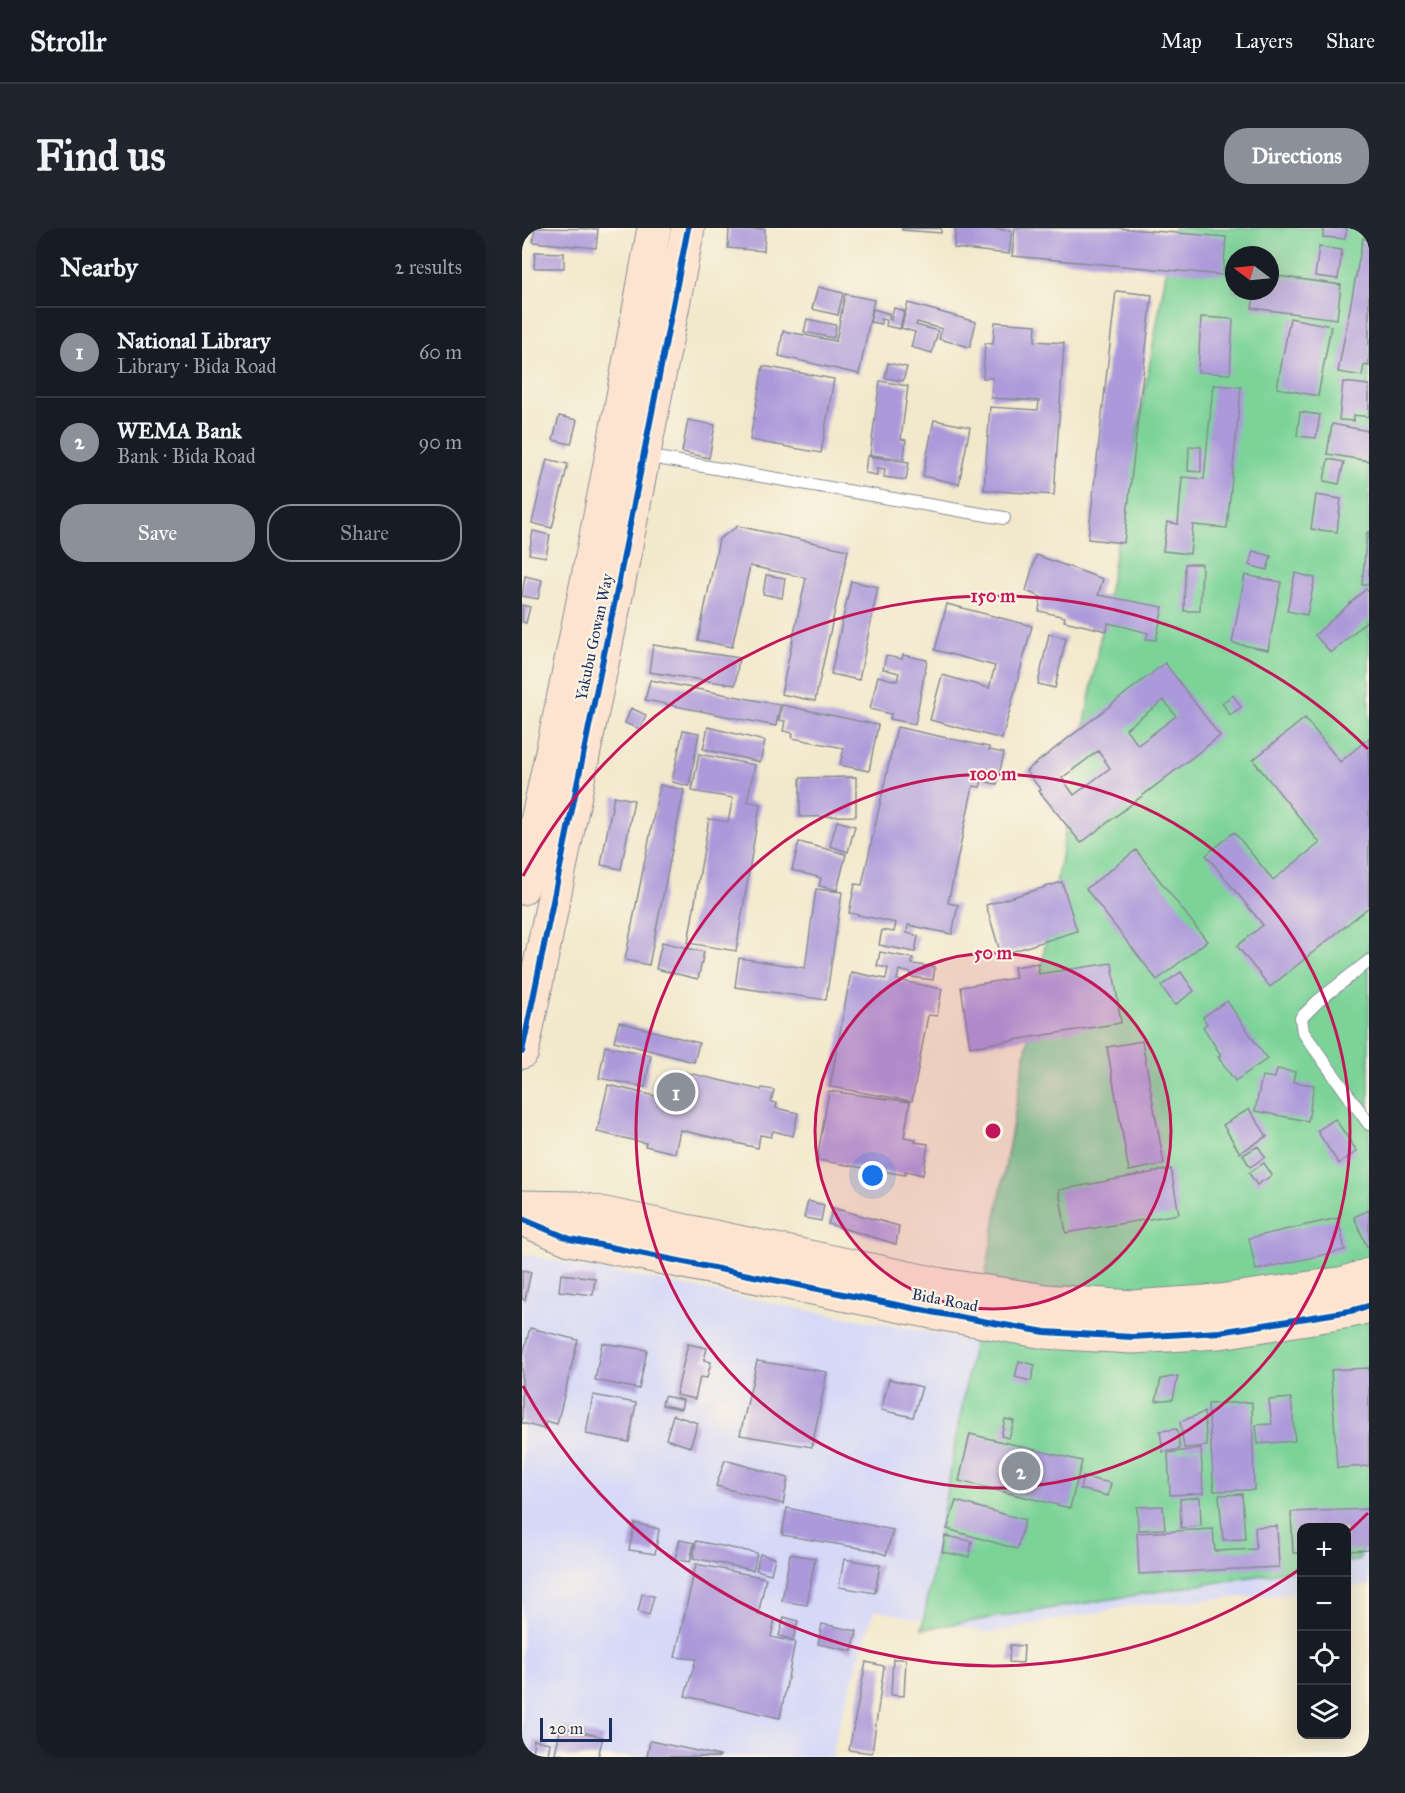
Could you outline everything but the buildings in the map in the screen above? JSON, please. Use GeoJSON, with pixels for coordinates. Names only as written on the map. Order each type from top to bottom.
{"type":"FeatureCollection","features":[{"type":"Feature","properties":{"kind":"street","name":"Yakubu Gowan Way"},"geometry":{"type":"LineString","coordinates":[[522,888],[612,460],[654,228]]}},
{"type":"Feature","properties":{"kind":"street","name":"Yakubu Gowan Way"},"geometry":{"type":"LineString","coordinates":[[522,1052],[688,228]]}},
{"type":"Feature","properties":{"kind":"street","name":"Bida Road"},"geometry":{"type":"LineString","coordinates":[[522,1207],[577,1208],[942,1285],[1046,1301],[1133,1307],[1220,1301],[1345,1283],[1369,1275]]}},
{"type":"Feature","properties":{"kind":"street","name":"Bida Road"},"geometry":{"type":"LineString","coordinates":[[522,1219],[570,1239],[937,1313],[1046,1332],[1132,1337],[1220,1332],[1369,1306]]}},
{"type":"Feature","properties":{"kind":"lane"},"geometry":{"type":"LineString","coordinates":[[643,455],[1004,518]]}},
{"type":"Feature","properties":{"kind":"lane"},"geometry":{"type":"LineString","coordinates":[[1369,962],[1318,1001],[1301,1018],[1303,1032],[1369,1124]]}},
{"type":"Feature","properties":{"kind":"shaded area"},"geometry":{"type":"Polygon","coordinates":[[[522,1254],[817,1312],[1063,1356],[1369,1331],[1369,1585],[1351,1587],[1351,1523],[1297,1523],[1297,1593],[1135,1605],[991,1633],[874,1610],[832,1748],[834,1757],[522,1757],[522,1254]]]}},
{"type":"Feature","properties":{"kind":"green space"},"geometry":{"type":"Polygon","coordinates":[[[1174,228],[1369,228],[1369,1530],[1359,1560],[1351,1561],[1351,1523],[1297,1523],[1297,1570],[922,1629],[1174,228]]]}},
{"type":"Feature","properties":{"kind":"cycle path"},"geometry":{"type":"LineString","coordinates":[[522,1052],[618,586],[688,228]]}},
{"type":"Feature","properties":{"kind":"cycle path"},"geometry":{"type":"LineString","coordinates":[[522,1219],[570,1239],[937,1313],[1045,1332],[1132,1337],[1220,1332],[1369,1306]]}},
{"type":"Feature","properties":{"kind":"place","name":"National Library"},"geometry":{"type":"Point","coordinates":[676,1092]}},
{"type":"Feature","properties":{"kind":"place","name":"WEMA Bank"},"geometry":{"type":"Point","coordinates":[1021,1471]}}]}
